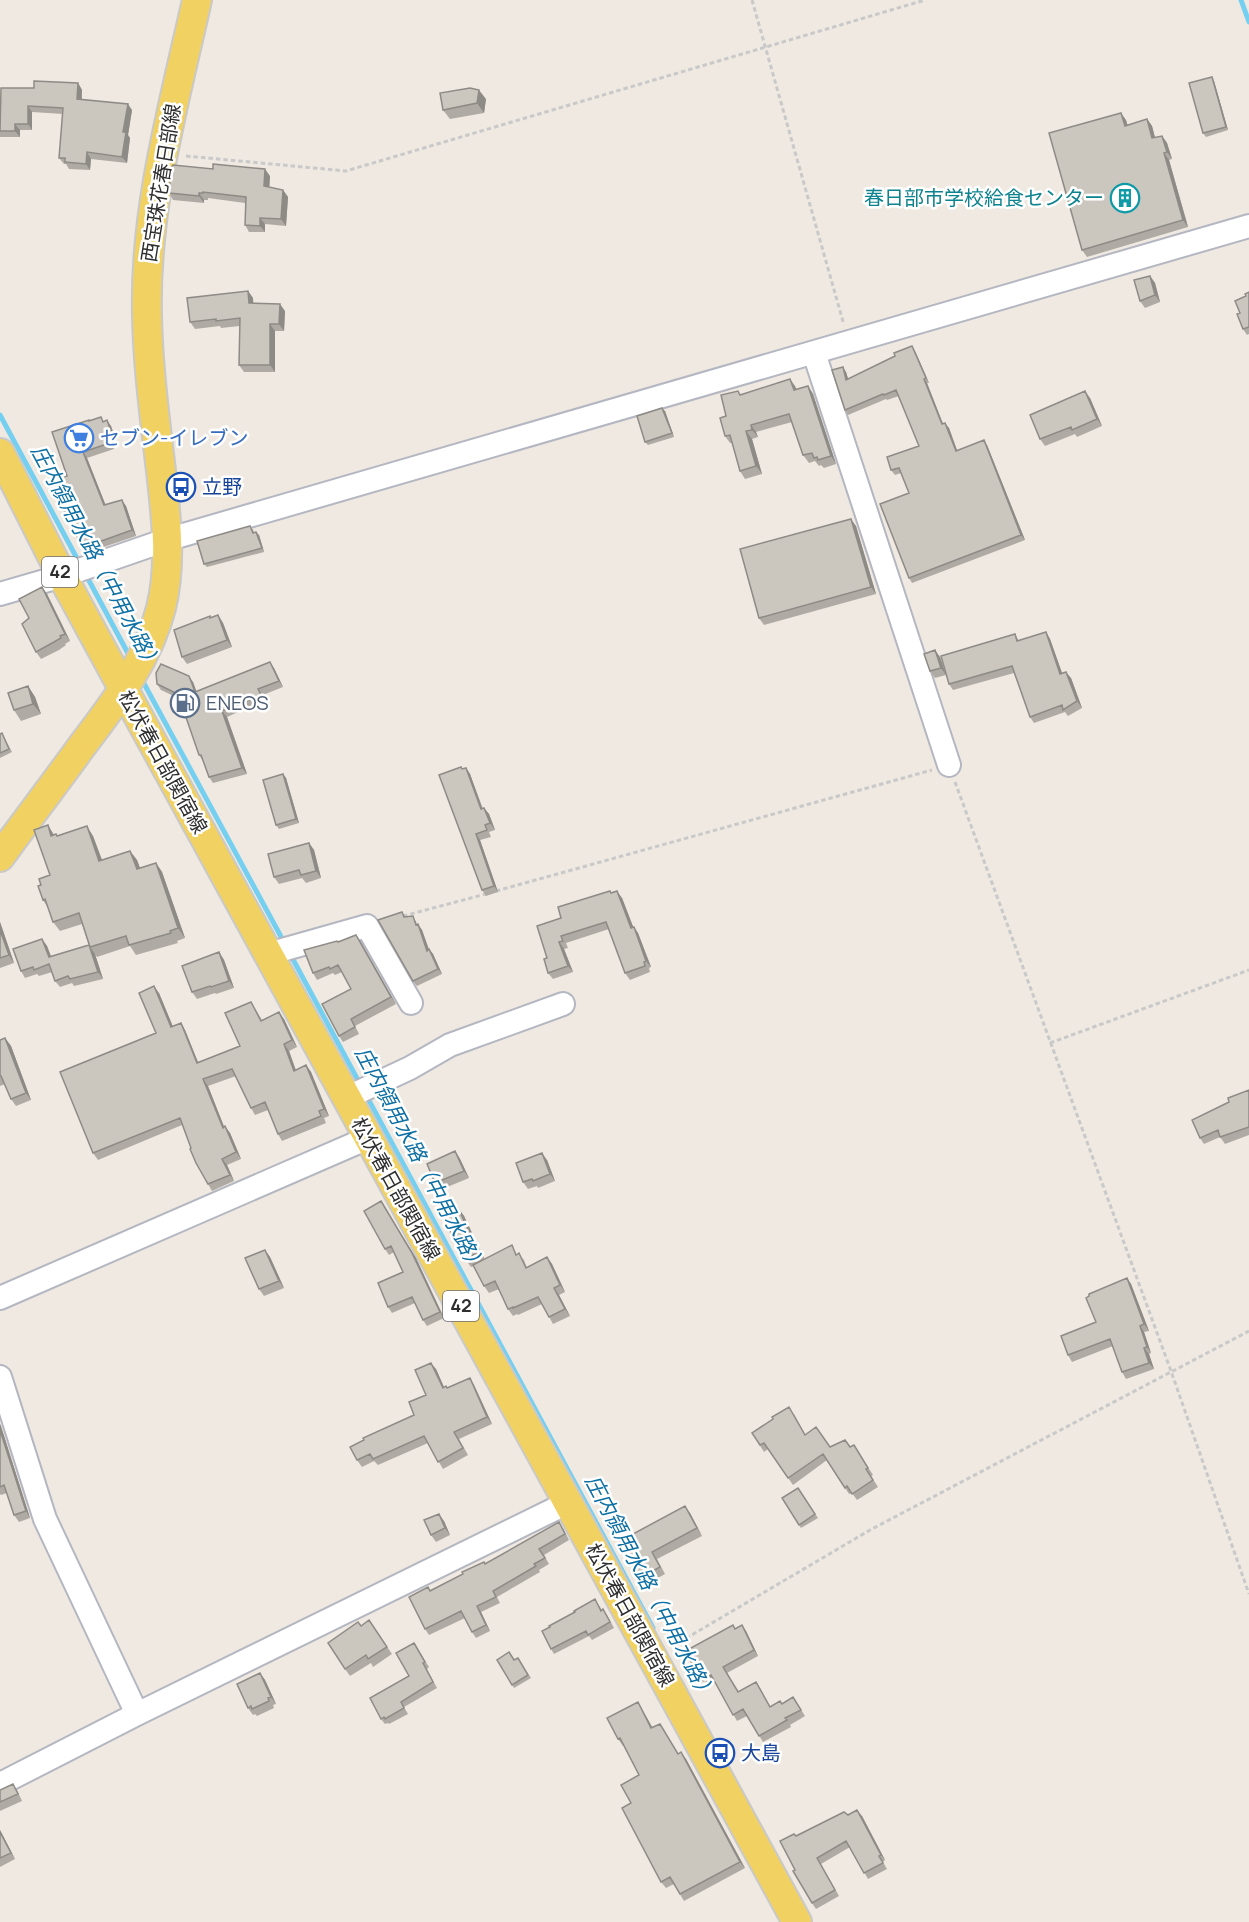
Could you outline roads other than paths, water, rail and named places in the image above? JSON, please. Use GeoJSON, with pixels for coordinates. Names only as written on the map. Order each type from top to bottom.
{"type":"FeatureCollection","features":[{"type":"Feature","properties":{"kind":"main road","name":"西宝珠花春日部線"},"geometry":{"type":"LineString","coordinates":[[0,857],[124,690],[145,653],[161,607],[166,540],[163,491],[148,357],[147,262],[153,210],[197,0]]}},
{"type":"Feature","properties":{"kind":"main road","name":"松伏春日部関宿線"},"geometry":{"type":"LineString","coordinates":[[0,453],[62,576],[797,1922]]}},
{"type":"Feature","properties":{"kind":"street"},"geometry":{"type":"LineString","coordinates":[[0,594],[62,576],[166,540],[1249,226]]}},
{"type":"Feature","properties":{"kind":"street"},"geometry":{"type":"LineString","coordinates":[[814,353],[949,765]]}},
{"type":"Feature","properties":{"kind":"street"},"geometry":{"type":"LineString","coordinates":[[268,954],[367,926],[411,1003]]}},
{"type":"Feature","properties":{"kind":"street"},"geometry":{"type":"LineString","coordinates":[[346,1098],[410,1068],[450,1045],[563,1004]]}},
{"type":"Feature","properties":{"kind":"street"},"geometry":{"type":"LineString","coordinates":[[0,1298],[368,1138]]}},
{"type":"Feature","properties":{"kind":"street"},"geometry":{"type":"LineString","coordinates":[[0,1377],[45,1519],[137,1714]]}},
{"type":"Feature","properties":{"kind":"street"},"geometry":{"type":"LineString","coordinates":[[0,1784],[137,1714],[569,1502]]}},
{"type":"Feature","properties":{"kind":"waterway"},"geometry":{"type":"LineString","coordinates":[[1241,0],[1249,22]]}},
{"type":"Feature","properties":{"kind":"waterway","name":"庄内領用水路（中用水路）"},"geometry":{"type":"LineString","coordinates":[[0,415],[80,564]]}},
{"type":"Feature","properties":{"kind":"waterway","name":"庄内領用水路（中用水路）"},"geometry":{"type":"LineString","coordinates":[[86,575],[131,659]]}},
{"type":"Feature","properties":{"kind":"waterway","name":"庄内領用水路（中用水路）"},"geometry":{"type":"LineString","coordinates":[[141,678],[285,944]]}},
{"type":"Feature","properties":{"kind":"waterway","name":"庄内領用水路（中用水路）"},"geometry":{"type":"LineString","coordinates":[[289,952],[360,1084]]}},
{"type":"Feature","properties":{"kind":"waterway","name":"庄内領用水路（中用水路）"},"geometry":{"type":"LineString","coordinates":[[366,1095],[653,1628]]}},
{"type":"Feature","properties":{"kind":"place","name":"春日部市学校給食センター"},"geometry":{"type":"Point","coordinates":[1125,198]}},
{"type":"Feature","properties":{"kind":"place","name":"セブン-イレブン"},"geometry":{"type":"Point","coordinates":[79,438]}},
{"type":"Feature","properties":{"kind":"place","name":"立野"},"geometry":{"type":"Point","coordinates":[181,487]}},
{"type":"Feature","properties":{"kind":"place","name":"ENEOS"},"geometry":{"type":"Point","coordinates":[185,703]}},
{"type":"Feature","properties":{"kind":"place","name":"大島"},"geometry":{"type":"Point","coordinates":[720,1753]}}]}
